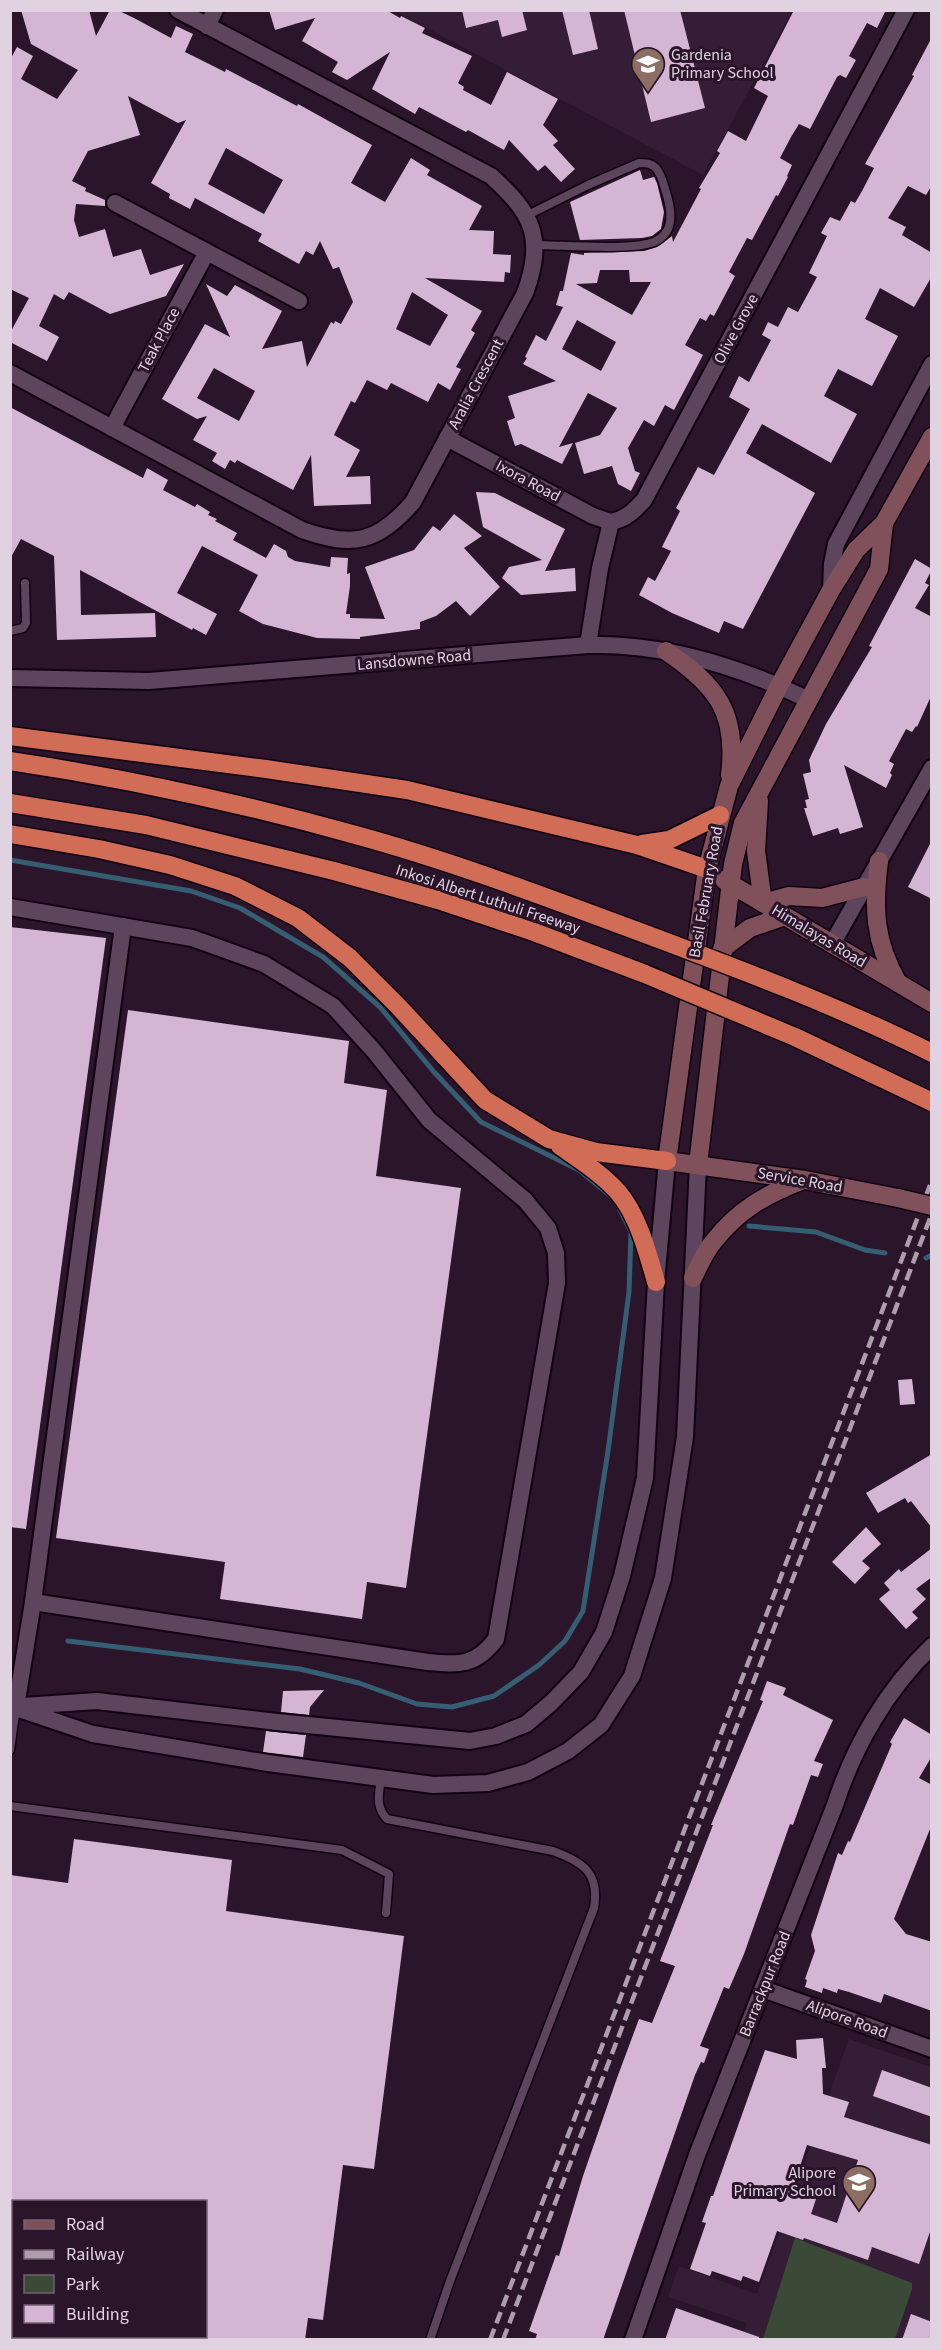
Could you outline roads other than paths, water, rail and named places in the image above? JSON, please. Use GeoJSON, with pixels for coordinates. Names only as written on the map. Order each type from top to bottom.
{"type":"FeatureCollection","features":[{"type":"Feature","properties":{"kind":"highway"},"geometry":{"type":"LineString","coordinates":[[10,736],[266,769],[407,790],[637,845],[707,869]]}},
{"type":"Feature","properties":{"kind":"highway","name":"Inkosi Albert Luthuli Freeway"},"geometry":{"type":"LineString","coordinates":[[10,761],[59,768],[225,802],[353,834],[535,893],[784,986],[932,1053]]}},
{"type":"Feature","properties":{"kind":"highway","name":"Inkosi Albert Luthuli Freeway"},"geometry":{"type":"LineString","coordinates":[[10,803],[146,825],[334,871],[449,904],[645,974],[795,1037],[932,1102]]}},
{"type":"Feature","properties":{"kind":"highway"},"geometry":{"type":"LineString","coordinates":[[637,845],[669,840],[720,816]]}},
{"type":"Feature","properties":{"kind":"highway"},"geometry":{"type":"LineString","coordinates":[[10,834],[99,849],[170,866],[236,886],[298,918],[350,958],[485,1100],[549,1138],[591,1167],[619,1193],[642,1234],[656,1282]]}},
{"type":"Feature","properties":{"kind":"highway"},"geometry":{"type":"LineString","coordinates":[[549,1138],[596,1152],[667,1161]]}},
{"type":"Feature","properties":{"kind":"street","name":"Aralia Crescent"},"geometry":{"type":"LineString","coordinates":[[10,373],[302,530],[326,538],[355,540],[376,535],[396,522],[413,502],[525,294],[533,269],[534,245],[531,225],[522,208],[491,176],[178,10]]}},
{"type":"Feature","properties":{"kind":"street"},"geometry":{"type":"LineString","coordinates":[[207,26],[216,10]]}},
{"type":"Feature","properties":{"kind":"street","name":"Olive Grove"},"geometry":{"type":"LineString","coordinates":[[610,522],[620,520],[632,513],[644,500],[906,10]]}},
{"type":"Feature","properties":{"kind":"street"},"geometry":{"type":"LineString","coordinates":[[115,203],[299,301]]}},
{"type":"Feature","properties":{"kind":"street","name":"Teak Place"},"geometry":{"type":"LineString","coordinates":[[112,428],[207,252]]}},
{"type":"Feature","properties":{"kind":"street"},"geometry":{"type":"LineString","coordinates":[[831,590],[832,564],[838,538],[932,364]]}},
{"type":"Feature","properties":{"kind":"street","name":"Basil February Road"},"geometry":{"type":"LineString","coordinates":[[667,1161],[707,869],[729,786],[779,686],[831,590],[856,550],[884,523],[932,437]]}},
{"type":"Feature","properties":{"kind":"street","name":"Ixora Road"},"geometry":{"type":"LineString","coordinates":[[447,438],[592,516],[610,522]]}},
{"type":"Feature","properties":{"kind":"street"},"geometry":{"type":"LineString","coordinates":[[588,645],[610,522]]}},
{"type":"Feature","properties":{"kind":"street","name":"Basil February Road"},"geometry":{"type":"LineString","coordinates":[[698,1165],[733,864],[743,823],[879,569],[884,523]]}},
{"type":"Feature","properties":{"kind":"street","name":"Lansdowne Road"},"geometry":{"type":"LineString","coordinates":[[10,678],[149,681],[618,644],[666,651],[779,686],[809,700]]}},
{"type":"Feature","properties":{"kind":"street"},"geometry":{"type":"LineString","coordinates":[[666,651],[704,680],[721,702],[732,734],[733,753],[729,786]]}},
{"type":"Feature","properties":{"kind":"street"},"geometry":{"type":"LineString","coordinates":[[832,944],[932,768]]}},
{"type":"Feature","properties":{"kind":"street"},"geometry":{"type":"LineString","coordinates":[[759,790],[756,851],[763,903],[789,896],[822,898],[864,887]]}},
{"type":"Feature","properties":{"kind":"street"},"geometry":{"type":"LineString","coordinates":[[879,861],[874,910],[876,926],[881,946],[898,983]]}},
{"type":"Feature","properties":{"kind":"street","name":"Himalayas Road"},"geometry":{"type":"LineString","coordinates":[[707,869],[932,1003]]}},
{"type":"Feature","properties":{"kind":"street"},"geometry":{"type":"LineString","coordinates":[[10,907],[192,938],[264,964],[333,1006],[374,1051],[429,1120],[525,1200],[548,1228],[556,1253],[557,1283],[496,1639],[488,1650],[475,1659],[456,1664],[428,1662],[33,1602]]}},
{"type":"Feature","properties":{"kind":"street"},"geometry":{"type":"LineString","coordinates":[[722,949],[743,932],[785,916]]}},
{"type":"Feature","properties":{"kind":"street"},"geometry":{"type":"LineString","coordinates":[[14,1706],[33,1602],[123,926]]}},
{"type":"Feature","properties":{"kind":"street"},"geometry":{"type":"LineString","coordinates":[[14,1706],[97,1701],[470,1741],[496,1736],[526,1724],[551,1703],[581,1672],[604,1632],[622,1576],[645,1478],[656,1282],[667,1161]]}},
{"type":"Feature","properties":{"kind":"street","name":"Service Road"},"geometry":{"type":"LineString","coordinates":[[667,1161],[805,1180],[932,1206]]}},
{"type":"Feature","properties":{"kind":"street"},"geometry":{"type":"LineString","coordinates":[[14,1706],[93,1734],[268,1763],[434,1785],[488,1783],[528,1772],[568,1751],[601,1725],[632,1676],[663,1578],[685,1437],[698,1165]]}},
{"type":"Feature","properties":{"kind":"street"},"geometry":{"type":"LineString","coordinates":[[693,1278],[713,1242],[753,1202],[805,1180]]}},
{"type":"Feature","properties":{"kind":"street","name":"Barrackpur Road"},"geometry":{"type":"LineString","coordinates":[[633,2340],[697,2155],[846,1773],[864,1737],[888,1698],[919,1658],[932,1646]]}},
{"type":"Feature","properties":{"kind":"street","name":"Alipore Road"},"geometry":{"type":"LineString","coordinates":[[763,1989],[932,2049]]}},
{"type":"Feature","properties":{"kind":"lane"},"geometry":{"type":"LineString","coordinates":[[526,216],[639,163],[648,163],[655,167],[661,175],[670,206],[670,225],[664,235],[656,241],[642,245],[621,246],[534,245]]}},
{"type":"Feature","properties":{"kind":"lane"},"geometry":{"type":"LineString","coordinates":[[10,631],[23,628],[27,623],[25,583]]}},
{"type":"Feature","properties":{"kind":"lane"},"geometry":{"type":"LineString","coordinates":[[10,1750],[14,1706]]}},
{"type":"Feature","properties":{"kind":"lane"},"geometry":{"type":"LineString","coordinates":[[381,1778],[378,1803],[380,1812],[387,1819],[553,1851],[572,1858],[584,1866],[592,1878],[596,1893],[594,1908],[450,2281],[430,2340]]}},
{"type":"Feature","properties":{"kind":"lane"},"geometry":{"type":"LineString","coordinates":[[10,1806],[342,1850],[389,1875],[386,1913]]}},
{"type":"Feature","properties":{"kind":"waterway"},"geometry":{"type":"LineString","coordinates":[[10,860],[191,891],[240,908],[323,957],[380,1007],[434,1072],[481,1122],[579,1170],[612,1197]]}},
{"type":"Feature","properties":{"kind":"waterway"},"geometry":{"type":"LineString","coordinates":[[68,1641],[300,1669],[359,1683],[417,1704],[452,1707],[494,1696],[539,1665],[565,1641],[583,1611],[608,1451],[629,1292],[631,1232],[620,1210]]}},
{"type":"Feature","properties":{"kind":"waterway"},"geometry":{"type":"LineString","coordinates":[[749,1226],[816,1232],[865,1250],[885,1253]]}},
{"type":"Feature","properties":{"kind":"waterway"},"geometry":{"type":"LineString","coordinates":[[926,1258],[932,1255]]}},
{"type":"Feature","properties":{"kind":"railway"},"geometry":{"type":"LineString","coordinates":[[490,2340],[932,1180]]}},
{"type":"Feature","properties":{"kind":"railway"},"geometry":{"type":"LineString","coordinates":[[503,2340],[932,1213]]}},
{"type":"Feature","properties":{"kind":"place","name":"Gardenia Primary School"},"geometry":{"type":"Point","coordinates":[648,93]}},
{"type":"Feature","properties":{"kind":"place","name":"Alipore Primary School"},"geometry":{"type":"Point","coordinates":[859,2211]}}]}
